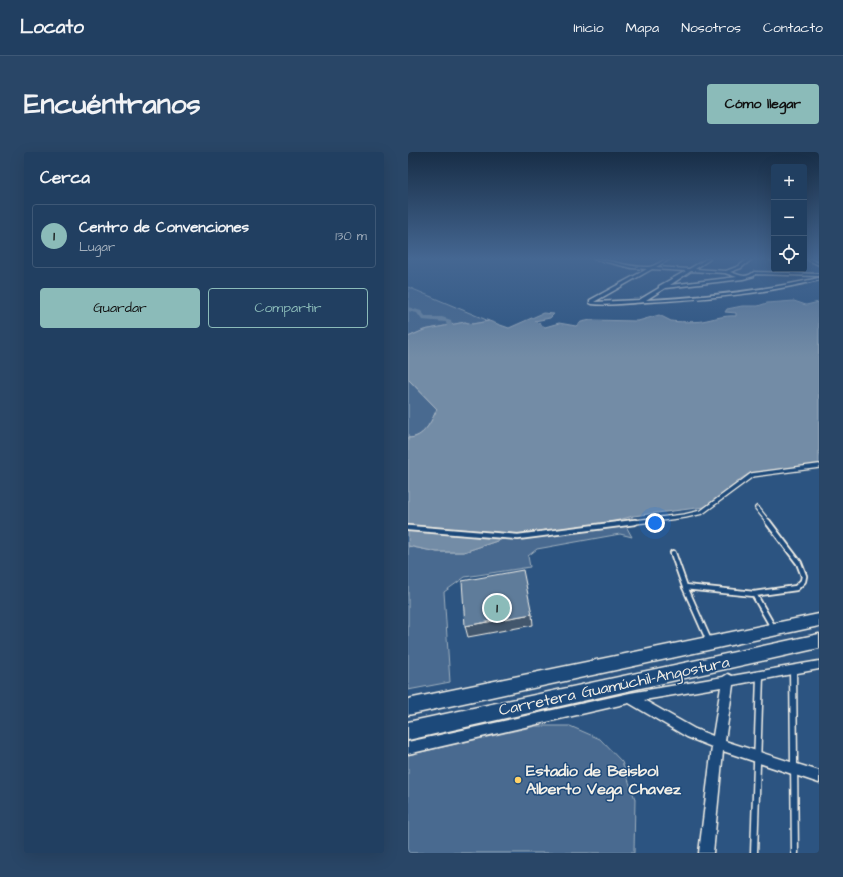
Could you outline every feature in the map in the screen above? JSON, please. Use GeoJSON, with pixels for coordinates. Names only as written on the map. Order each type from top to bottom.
{"type":"FeatureCollection","features":[{"type":"Feature","properties":{"kind":"main road","name":"Carretera Guamúchil-Angostura"},"geometry":{"type":"LineString","coordinates":[[408,707],[819,620]]}},
{"type":"Feature","properties":{"kind":"main road","name":"Carretera Guamúchil-Angostura"},"geometry":{"type":"LineString","coordinates":[[408,731],[819,642]]}},
{"type":"Feature","properties":{"kind":"street"},"geometry":{"type":"LineString","coordinates":[[609,292],[592,301],[592,303],[677,300],[757,292]]}},
{"type":"Feature","properties":{"kind":"street"},"geometry":{"type":"LineString","coordinates":[[639,302],[654,292]]}},
{"type":"Feature","properties":{"kind":"street"},"geometry":{"type":"LineString","coordinates":[[408,748],[630,698],[728,679],[760,675],[819,664]]}},
{"type":"Feature","properties":{"kind":"street"},"geometry":{"type":"LineString","coordinates":[[706,853],[718,744],[728,679]]}},
{"type":"Feature","properties":{"kind":"street"},"geometry":{"type":"LineString","coordinates":[[630,698],[691,733],[718,744],[819,777]]}},
{"type":"Feature","properties":{"kind":"lane"},"geometry":{"type":"LineString","coordinates":[[408,528],[518,537],[685,516],[702,512],[707,509],[752,475],[819,466]]}},
{"type":"Feature","properties":{"kind":"lane"},"geometry":{"type":"LineString","coordinates":[[685,587],[754,594],[796,588],[803,581],[804,576],[799,562],[757,508]]}},
{"type":"Feature","properties":{"kind":"lane"},"geometry":{"type":"LineString","coordinates":[[673,553],[685,587],[710,643]]}},
{"type":"Feature","properties":{"kind":"lane"},"geometry":{"type":"LineString","coordinates":[[754,594],[774,629]]}},
{"type":"Feature","properties":{"kind":"lane"},"geometry":{"type":"LineString","coordinates":[[793,669],[795,853]]}},
{"type":"Feature","properties":{"kind":"lane"},"geometry":{"type":"LineString","coordinates":[[754,853],[760,675]]}},
{"type":"Feature","properties":{"kind":"shaded area"},"geometry":{"type":"Polygon","coordinates":[[[408,292],[419,292],[489,321],[472,324],[465,322],[424,330],[408,337],[408,292]]]}},
{"type":"Feature","properties":{"kind":"shaded area"},"geometry":{"type":"Polygon","coordinates":[[[794,301],[806,305],[819,302],[819,464],[750,473],[739,480],[733,488],[705,507],[633,516],[597,526],[506,538],[464,552],[437,552],[408,546],[408,438],[414,437],[423,432],[437,409],[408,379],[408,337],[424,330],[465,322],[472,324],[489,321],[509,328],[543,313],[554,314],[550,318],[535,321],[545,327],[559,323],[576,326],[581,322],[591,320],[638,321],[659,315],[671,321],[682,322],[736,316],[736,313],[725,312],[727,309],[742,306],[758,306],[767,303],[794,301]]]}},
{"type":"Feature","properties":{"kind":"shaded area"},"geometry":{"type":"Polygon","coordinates":[[[408,379],[437,409],[423,432],[414,437],[408,438],[408,379]]]}},
{"type":"Feature","properties":{"kind":"shaded area"},"geometry":{"type":"Polygon","coordinates":[[[633,516],[626,526],[632,537],[620,534],[537,549],[528,556],[530,567],[465,577],[444,592],[450,682],[408,690],[408,546],[437,552],[464,552],[506,538],[597,526],[633,516]]]}},
{"type":"Feature","properties":{"kind":"shaded area","name":"Estadio de Beisbol Alberto Vega Chavez"},"geometry":{"type":"Polygon","coordinates":[[[536,726],[570,726],[600,739],[622,762],[635,799],[634,853],[408,853],[408,755],[536,726]]]}},
{"type":"Feature","properties":{"kind":"building"},"geometry":{"type":"Polygon","coordinates":[[[523,570],[532,614],[465,626],[462,581],[523,570]]]}},
{"type":"Feature","properties":{"kind":"waterway"},"geometry":{"type":"LineString","coordinates":[[408,309],[419,312],[424,319],[442,319],[449,321],[452,338]]}},
{"type":"Feature","properties":{"kind":"place","name":"Centro de Convenciones"},"geometry":{"type":"Point","coordinates":[497,608]}},
{"type":"Feature","properties":{"kind":"place","name":"Estadio de Beisbol Alberto Vega Chavez"},"geometry":{"type":"Point","coordinates":[518,780]}}]}
